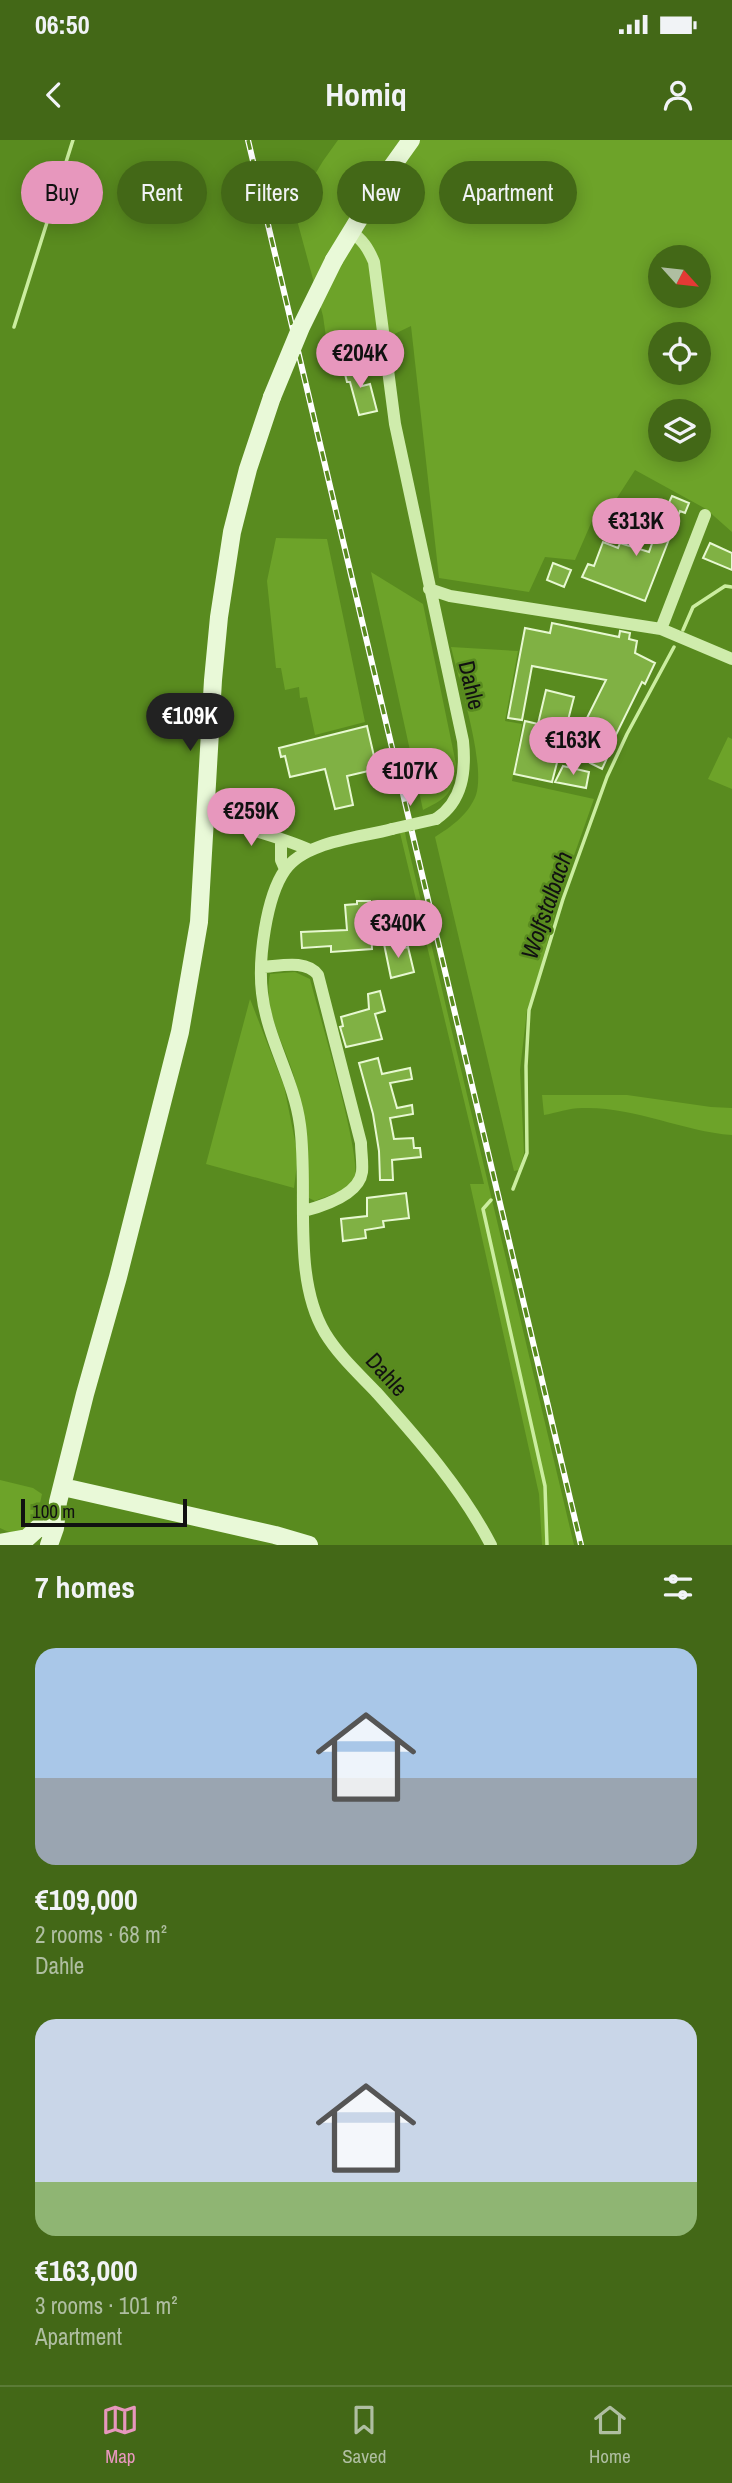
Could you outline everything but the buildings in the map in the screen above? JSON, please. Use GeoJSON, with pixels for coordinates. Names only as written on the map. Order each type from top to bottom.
{"type":"FeatureCollection","features":[{"type":"Feature","properties":{"kind":"main road"},"geometry":{"type":"LineString","coordinates":[[37,1545],[51,1535],[180,1032],[199,922],[213,680],[221,605],[232,532],[247,469],[272,397],[301,327],[334,260],[350,231],[411,140]]}},
{"type":"Feature","properties":{"kind":"main road"},"geometry":{"type":"LineString","coordinates":[[60,1494],[275,1535],[310,1545]]}},
{"type":"Feature","properties":{"kind":"main road"},"geometry":{"type":"LineString","coordinates":[[0,1543],[51,1535]]}},
{"type":"Feature","properties":{"kind":"street","name":"Dahle"},"geometry":{"type":"LineString","coordinates":[[350,231],[368,248],[374,262],[395,424],[463,741],[465,764],[462,785],[454,802],[436,819],[310,850],[296,858],[285,869],[273,897],[264,940],[261,992],[300,1123],[307,1287],[314,1311],[342,1356],[453,1483],[491,1545]]}},
{"type":"Feature","properties":{"kind":"street"},"geometry":{"type":"LineString","coordinates":[[661,629],[705,515]]}},
{"type":"Feature","properties":{"kind":"street"},"geometry":{"type":"LineString","coordinates":[[429,589],[450,596],[661,629],[732,659]]}},
{"type":"Feature","properties":{"kind":"street"},"geometry":{"type":"LineString","coordinates":[[206,815],[310,850]]}},
{"type":"Feature","properties":{"kind":"street","name":"Dahle"},"geometry":{"type":"LineString","coordinates":[[281,839],[281,860],[285,869]]}},
{"type":"Feature","properties":{"kind":"street"},"geometry":{"type":"LineString","coordinates":[[262,967],[298,965],[312,968],[318,975],[361,1143],[362,1172],[358,1184],[349,1192],[304,1211]]}},
{"type":"Feature","properties":{"kind":"green space"},"geometry":{"type":"Polygon","coordinates":[[[338,140],[732,140],[732,532],[706,509],[635,470],[604,518],[592,521],[575,560],[545,557],[529,592],[439,578],[411,326],[330,365],[323,316],[298,224],[323,224],[323,161],[338,140]]]}},
{"type":"Feature","properties":{"kind":"green space"},"geometry":{"type":"Polygon","coordinates":[[[276,538],[327,539],[365,722],[315,735],[307,697],[300,698],[299,687],[285,690],[281,668],[276,668],[267,581],[276,538]]]}},
{"type":"Feature","properties":{"kind":"green space"},"geometry":{"type":"Polygon","coordinates":[[[371,572],[423,604],[456,764],[448,793],[423,810],[371,572]]]}},
{"type":"Feature","properties":{"kind":"green space"},"geometry":{"type":"Polygon","coordinates":[[[451,647],[518,651],[505,721],[522,724],[512,781],[594,799],[559,898],[527,1010],[520,1070],[524,1153],[519,1170],[514,1171],[435,837],[469,808],[476,795],[478,781],[475,744],[451,647]]]}},
{"type":"Feature","properties":{"kind":"green space"},"geometry":{"type":"Polygon","coordinates":[[[728,737],[732,739],[732,789],[708,779],[728,737]]]}},
{"type":"Feature","properties":{"kind":"green space"},"geometry":{"type":"Polygon","coordinates":[[[405,832],[574,1545],[542,1545],[539,1494],[470,1184],[484,1184],[400,833],[405,832]]]}},
{"type":"Feature","properties":{"kind":"green space"},"geometry":{"type":"Polygon","coordinates":[[[295,972],[310,979],[347,1117],[356,1169],[351,1185],[315,1201],[309,1198],[299,1098],[269,1002],[270,974],[295,972]]]}},
{"type":"Feature","properties":{"kind":"green space"},"geometry":{"type":"Polygon","coordinates":[[[250,999],[284,1086],[298,1156],[294,1188],[206,1164],[250,999]]]}},
{"type":"Feature","properties":{"kind":"green space"},"geometry":{"type":"Polygon","coordinates":[[[542,1095],[627,1095],[732,1108],[732,1135],[601,1108],[577,1108],[544,1115],[542,1095]]]}},
{"type":"Feature","properties":{"kind":"green space"},"geometry":{"type":"Polygon","coordinates":[[[0,1480],[33,1488],[42,1494],[35,1520],[26,1531],[10,1532],[0,1528],[0,1480]]]}},
{"type":"Feature","properties":{"kind":"waterway"},"geometry":{"type":"LineString","coordinates":[[14,327],[73,140]]}},
{"type":"Feature","properties":{"kind":"waterway","name":"Wolfstalbach"},"geometry":{"type":"LineString","coordinates":[[683,630],[693,607],[725,586],[732,587]]}},
{"type":"Feature","properties":{"kind":"waterway","name":"Wolfstalbach"},"geometry":{"type":"LineString","coordinates":[[513,1189],[527,1153],[526,1066],[529,1010],[563,899],[607,777],[674,647]]}},
{"type":"Feature","properties":{"kind":"waterway","name":"Wolfstalbach"},"geometry":{"type":"LineString","coordinates":[[491,1200],[483,1209],[545,1486],[547,1545]]}},
{"type":"Feature","properties":{"kind":"railway"},"geometry":{"type":"LineString","coordinates":[[248,140],[581,1545]]}}]}
